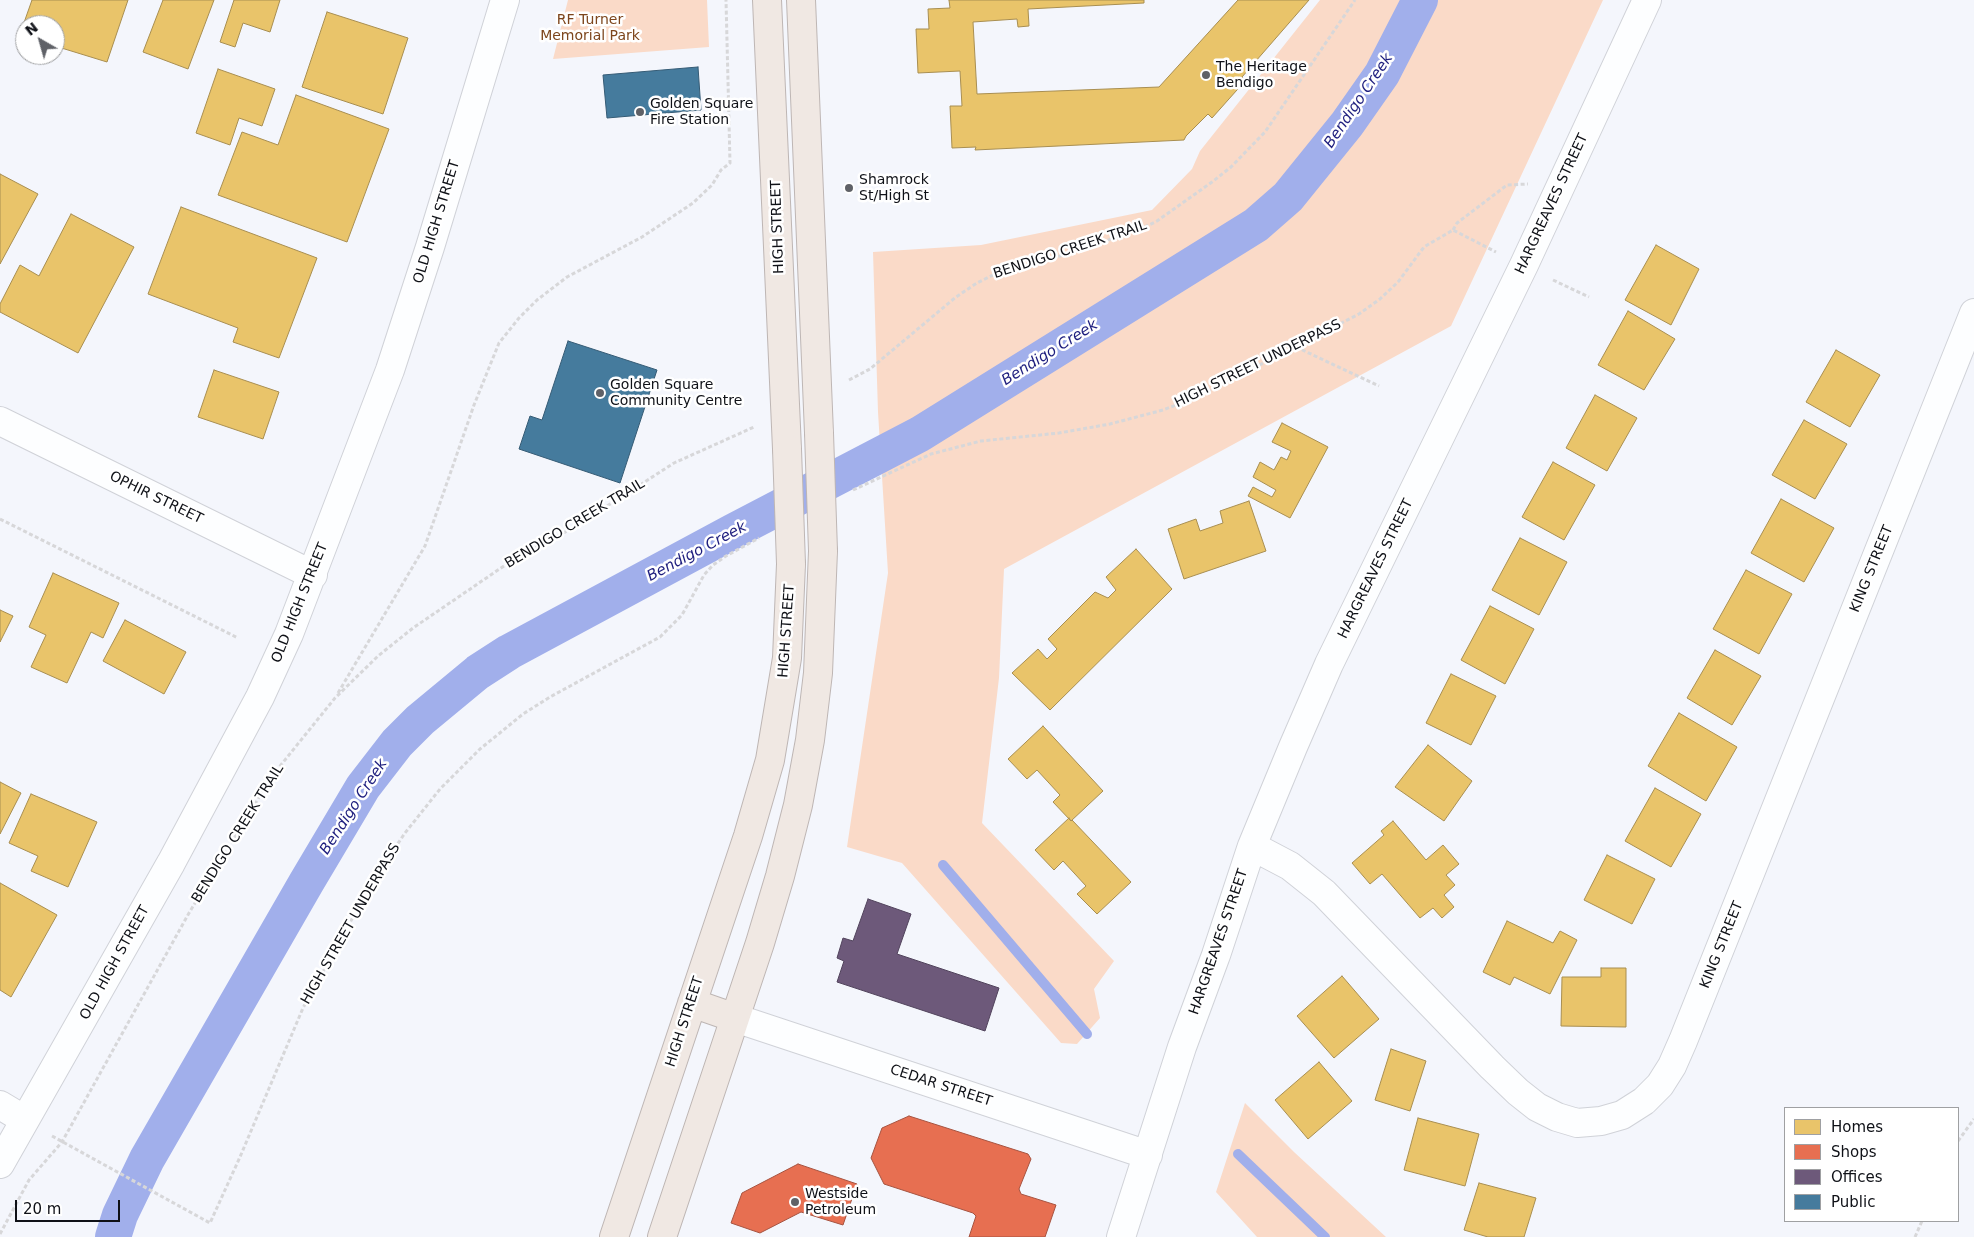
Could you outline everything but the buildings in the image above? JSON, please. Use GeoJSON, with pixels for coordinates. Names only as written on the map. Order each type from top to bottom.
{"type":"FeatureCollection","features":[{"type":"Feature","properties":{"kind":"highway","name":"HIGH STREET"},"geometry":{"type":"LineString","coordinates":[[614,1237],[748,836],[770,760],[787,658],[791,564],[767,0]]}},
{"type":"Feature","properties":{"kind":"highway"},"geometry":{"type":"LineString","coordinates":[[662,1237],[780,876],[798,805],[810,740],[818,673],[823,551],[801,0]]}},
{"type":"Feature","properties":{"kind":"highway"},"geometry":{"type":"LineString","coordinates":[[692,1003],[735,1018]]}},
{"type":"Feature","properties":{"kind":"street","name":"HARGREAVES STREET"},"geometry":{"type":"LineString","coordinates":[[1121,1237],[1182,1047],[1216,955],[1252,846],[1329,664],[1524,265],[1647,0]]}},
{"type":"Feature","properties":{"kind":"street","name":"OLD HIGH STREET"},"geometry":{"type":"LineString","coordinates":[[0,1164],[167,871],[260,697],[313,574],[390,370],[430,247],[502,1]]}},
{"type":"Feature","properties":{"kind":"street","name":"KING STREET"},"geometry":{"type":"LineString","coordinates":[[1252,846],[1290,866],[1324,893],[1492,1067],[1537,1107],[1557,1117],[1577,1123],[1602,1121],[1622,1115],[1644,1101],[1660,1085],[1672,1066],[1683,1041],[1974,314]]}},
{"type":"Feature","properties":{"kind":"street","name":"OPHIR STREET"},"geometry":{"type":"LineString","coordinates":[[0,421],[313,574]]}},
{"type":"Feature","properties":{"kind":"street","name":"CEDAR STREET"},"geometry":{"type":"LineString","coordinates":[[735,1018],[1148,1155]]}},
{"type":"Feature","properties":{"kind":"street"},"geometry":{"type":"LineString","coordinates":[[0,1106],[25,1120]]}},
{"type":"Feature","properties":{"kind":"path"},"geometry":{"type":"LineString","coordinates":[[335,698],[426,546],[474,405],[499,343],[519,318],[567,277],[642,236],[693,203],[712,185],[721,170],[730,163],[726,0]]}},
{"type":"Feature","properties":{"kind":"path","name":"BENDIGO CREEK TRAIL"},"geometry":{"type":"LineString","coordinates":[[818,396],[870,369],[956,297],[977,283],[995,274],[1054,258],[1140,229],[1157,221],[1204,188],[1231,167],[1265,132],[1355,0]]}},
{"type":"Feature","properties":{"kind":"path","name":"HIGH STREET UNDERPASS"},"geometry":{"type":"LineString","coordinates":[[887,473],[931,454],[963,445],[981,441],[1084,429],[1163,410],[1197,397],[1359,314],[1380,299],[1398,282],[1424,247],[1453,230],[1457,223],[1507,186],[1563,181]]}},
{"type":"Feature","properties":{"kind":"path"},"geometry":{"type":"LineString","coordinates":[[1453,230],[1589,297]]}},
{"type":"Feature","properties":{"kind":"path"},"geometry":{"type":"LineString","coordinates":[[1296,347],[1379,386]]}},
{"type":"Feature","properties":{"kind":"path","name":"BENDIGO CREEK TRAIL"},"geometry":{"type":"LineString","coordinates":[[0,1234],[29,1180],[62,1142],[189,913],[272,776],[335,698],[378,656],[413,628],[520,555],[573,528],[674,463],[786,412]]}},
{"type":"Feature","properties":{"kind":"path"},"geometry":{"type":"LineString","coordinates":[[0,519],[238,638]]}},
{"type":"Feature","properties":{"kind":"path","name":"HIGH STREET UNDERPASS"},"geometry":{"type":"LineString","coordinates":[[62,1142],[210,1223],[303,1008],[374,879],[405,832],[440,790],[480,749],[523,714],[660,637],[682,615],[704,575],[713,565],[756,539]]}},
{"type":"Feature","properties":{"kind":"path"},"geometry":{"type":"LineString","coordinates":[[1959,1140],[1974,1119]]}},
{"type":"Feature","properties":{"kind":"path"},"geometry":{"type":"LineString","coordinates":[[25,1120],[62,1142]]}},
{"type":"Feature","properties":{"kind":"path"},"geometry":{"type":"LineString","coordinates":[[1915,1237],[1922,1222]]}},
{"type":"Feature","properties":{"kind":"green space","name":"RF Turner Memorial Park"},"geometry":{"type":"Polygon","coordinates":[[[568,0],[707,0],[709,47],[553,59],[568,0]]]}},
{"type":"Feature","properties":{"kind":"green space"},"geometry":{"type":"Polygon","coordinates":[[[1320,0],[1603,0],[1451,326],[1004,569],[999,678],[982,823],[1114,961],[1094,989],[1100,1018],[1077,1044],[1061,1043],[902,863],[847,847],[888,573],[878,412],[873,252],[981,245],[1152,210],[1192,169],[1200,151],[1320,0]]]}},
{"type":"Feature","properties":{"kind":"green space"},"geometry":{"type":"Polygon","coordinates":[[[1245,1103],[1294,1152],[1386,1237],[1257,1237],[1216,1192],[1245,1103]]]}},
{"type":"Feature","properties":{"kind":"waterway","name":"Bendigo Creek"},"geometry":{"type":"LineString","coordinates":[[113,1237],[120,1215],[147,1159],[363,787],[397,743],[420,720],[478,672],[509,652],[732,532],[920,434],[1256,225],[1288,197],[1347,124],[1382,74],[1420,0]]}},
{"type":"Feature","properties":{"kind":"waterway"},"geometry":{"type":"LineString","coordinates":[[943,865],[1087,1034]]}},
{"type":"Feature","properties":{"kind":"waterway"},"geometry":{"type":"LineString","coordinates":[[1238,1154],[1325,1237]]}},
{"type":"Feature","properties":{"kind":"place","name":"The Heritage Bendigo"},"geometry":{"type":"Point","coordinates":[1206,75]}},
{"type":"Feature","properties":{"kind":"place","name":"Golden Square Fire Station"},"geometry":{"type":"Point","coordinates":[640,112]}},
{"type":"Feature","properties":{"kind":"place","name":"Shamrock St/High St"},"geometry":{"type":"Point","coordinates":[849,188]}},
{"type":"Feature","properties":{"kind":"place","name":"Golden Square Community Centre"},"geometry":{"type":"Point","coordinates":[600,393]}},
{"type":"Feature","properties":{"kind":"place","name":"Westside Petroleum"},"geometry":{"type":"Point","coordinates":[795,1202]}}]}
